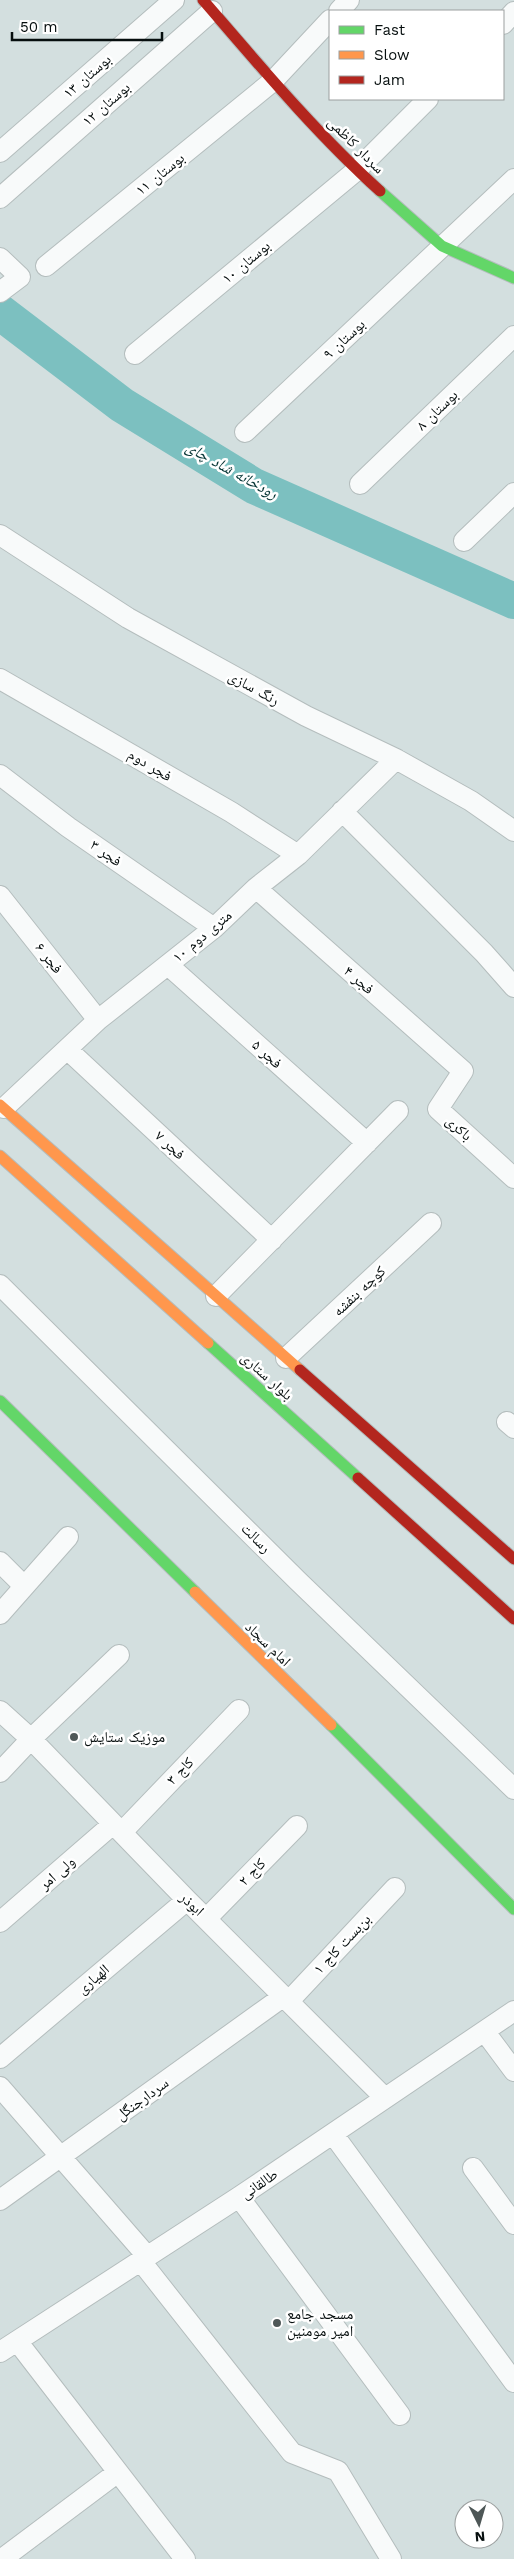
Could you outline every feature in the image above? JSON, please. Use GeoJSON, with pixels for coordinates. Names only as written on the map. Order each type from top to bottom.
{"type":"FeatureCollection","features":[{"type":"Feature","properties":{"kind":"main road","name":"سردار کاظمی"},"geometry":{"type":"LineString","coordinates":[[208,5],[273,81],[357,170],[442,246],[514,278]]}},
{"type":"Feature","properties":{"kind":"main road","name":"بلوار ستاری"},"geometry":{"type":"LineString","coordinates":[[2,1106],[21,1125],[514,1559]]}},
{"type":"Feature","properties":{"kind":"main road"},"geometry":{"type":"LineString","coordinates":[[21,1125],[22,1140]]}},
{"type":"Feature","properties":{"kind":"main road"},"geometry":{"type":"LineString","coordinates":[[0,1155],[12,1152]]}},
{"type":"Feature","properties":{"kind":"main road","name":"بلوار ستاری"},"geometry":{"type":"LineString","coordinates":[[0,1155],[514,1618]]}},
{"type":"Feature","properties":{"kind":"main road","name":"امام سجاد"},"geometry":{"type":"LineString","coordinates":[[0,1401],[424,1816],[514,1909]]}},
{"type":"Feature","properties":{"kind":"street","name":"بوستان ۱۳"},"geometry":{"type":"LineString","coordinates":[[0,152],[174,0]]}},
{"type":"Feature","properties":{"kind":"street"},"geometry":{"type":"LineString","coordinates":[[340,10],[350,0]]}},
{"type":"Feature","properties":{"kind":"street","name":"بوستان ۱۲"},"geometry":{"type":"LineString","coordinates":[[0,198],[208,5]]}},
{"type":"Feature","properties":{"kind":"street"},"geometry":{"type":"LineString","coordinates":[[504,23],[514,12]]}},
{"type":"Feature","properties":{"kind":"street","name":"بوستان ۱۱"},"geometry":{"type":"LineString","coordinates":[[46,266],[273,81],[329,21]]}},
{"type":"Feature","properties":{"kind":"street","name":"بوستان ۱۰"},"geometry":{"type":"LineString","coordinates":[[135,354],[357,170],[427,100]]}},
{"type":"Feature","properties":{"kind":"street","name":"بوستان ۹"},"geometry":{"type":"LineString","coordinates":[[245,432],[514,179]]}},
{"type":"Feature","properties":{"kind":"street"},"geometry":{"type":"LineString","coordinates":[[0,258],[20,277],[1,291]]}},
{"type":"Feature","properties":{"kind":"street","name":"بوستان ۸"},"geometry":{"type":"LineString","coordinates":[[360,484],[514,336]]}},
{"type":"Feature","properties":{"kind":"street"},"geometry":{"type":"LineString","coordinates":[[464,541],[514,493]]}},
{"type":"Feature","properties":{"kind":"street","name":"رنگ سازی"},"geometry":{"type":"LineString","coordinates":[[0,535],[128,618],[306,716],[396,759],[471,801],[514,831]]}},
{"type":"Feature","properties":{"kind":"street","name":"فجر دوم"},"geometry":{"type":"LineString","coordinates":[[0,679],[231,812],[298,855]]}},
{"type":"Feature","properties":{"kind":"street","name":"۱۰ متری دوم"},"geometry":{"type":"LineString","coordinates":[[2,1106],[68,1050],[98,1020],[214,928],[256,888],[298,855],[396,759]]}},
{"type":"Feature","properties":{"kind":"street","name":"فجر ۳"},"geometry":{"type":"LineString","coordinates":[[0,775],[68,827],[214,928]]}},
{"type":"Feature","properties":{"kind":"street"},"geometry":{"type":"LineString","coordinates":[[342,812],[484,953],[514,987]]}},
{"type":"Feature","properties":{"kind":"street","name":"فجر ۴"},"geometry":{"type":"LineString","coordinates":[[256,888],[463,1071]]}},
{"type":"Feature","properties":{"kind":"street","name":"فجر ۶"},"geometry":{"type":"LineString","coordinates":[[0,896],[98,1020]]}},
{"type":"Feature","properties":{"kind":"street","name":"فجر ۵"},"geometry":{"type":"LineString","coordinates":[[168,965],[367,1143]]}},
{"type":"Feature","properties":{"kind":"street","name":"فجر ۷"},"geometry":{"type":"LineString","coordinates":[[68,1050],[272,1240]]}},
{"type":"Feature","properties":{"kind":"street","name":"باکری"},"geometry":{"type":"LineString","coordinates":[[463,1071],[438,1110],[514,1178]]}},
{"type":"Feature","properties":{"kind":"street"},"geometry":{"type":"LineString","coordinates":[[216,1296],[398,1111]]}},
{"type":"Feature","properties":{"kind":"street","name":"کوچه بنفشه"},"geometry":{"type":"LineString","coordinates":[[286,1358],[431,1223]]}},
{"type":"Feature","properties":{"kind":"street","name":"رسالت"},"geometry":{"type":"LineString","coordinates":[[0,1285],[298,1580],[514,1789]]}},
{"type":"Feature","properties":{"kind":"street"},"geometry":{"type":"LineString","coordinates":[[0,1614],[68,1537]]}},
{"type":"Feature","properties":{"kind":"street"},"geometry":{"type":"LineString","coordinates":[[0,1562],[24,1586]]}},
{"type":"Feature","properties":{"kind":"street"},"geometry":{"type":"LineString","coordinates":[[0,1772],[31,1739],[119,1656]]}},
{"type":"Feature","properties":{"kind":"street","name":"کاج ۳"},"geometry":{"type":"LineString","coordinates":[[117,1828],[239,1710]]}},
{"type":"Feature","properties":{"kind":"street","name":"ابوذر"},"geometry":{"type":"LineString","coordinates":[[0,1711],[31,1739],[187,1900],[385,2098]]}},
{"type":"Feature","properties":{"kind":"street","name":"کاج ۲"},"geometry":{"type":"LineString","coordinates":[[207,1918],[297,1826]]}},
{"type":"Feature","properties":{"kind":"street","name":"ولی امر"},"geometry":{"type":"LineString","coordinates":[[0,1922],[117,1828]]}},
{"type":"Feature","properties":{"kind":"street","name":"بن‌بست کاج ۱"},"geometry":{"type":"LineString","coordinates":[[287,1998],[395,1888]]}},
{"type":"Feature","properties":{"kind":"street","name":"الهیاری"},"geometry":{"type":"LineString","coordinates":[[0,2058],[187,1900]]}},
{"type":"Feature","properties":{"kind":"street","name":"سردارجنگل"},"geometry":{"type":"LineString","coordinates":[[0,2200],[287,1998]]}},
{"type":"Feature","properties":{"kind":"street","name":"طالقانی"},"geometry":{"type":"LineString","coordinates":[[0,2352],[334,2134],[514,2011]]}},
{"type":"Feature","properties":{"kind":"street"},"geometry":{"type":"LineString","coordinates":[[485,2032],[514,2071]]}},
{"type":"Feature","properties":{"kind":"street"},"geometry":{"type":"LineString","coordinates":[[0,2086],[144,2258],[292,2454],[338,2471],[391,2559]]}},
{"type":"Feature","properties":{"kind":"street"},"geometry":{"type":"LineString","coordinates":[[334,2134],[514,2382]]}},
{"type":"Feature","properties":{"kind":"street"},"geometry":{"type":"LineString","coordinates":[[473,2168],[514,2223]]}},
{"type":"Feature","properties":{"kind":"street"},"geometry":{"type":"LineString","coordinates":[[239,2197],[400,2415]]}},
{"type":"Feature","properties":{"kind":"street"},"geometry":{"type":"LineString","coordinates":[[17,2341],[185,2559]]}},
{"type":"Feature","properties":{"kind":"street"},"geometry":{"type":"LineString","coordinates":[[2,2559],[118,2472]]}},
{"type":"Feature","properties":{"kind":"waterway","name":"رودخانه شاد چای"},"geometry":{"type":"LineString","coordinates":[[0,312],[122,405],[254,486],[514,601]]}},
{"type":"Feature","properties":{"kind":"traffic: fast"},"geometry":{"type":"LineString","coordinates":[[380,191],[442,246],[514,278]]}},
{"type":"Feature","properties":{"kind":"traffic: fast"},"geometry":{"type":"LineString","coordinates":[[208,1343],[358,1478]]}},
{"type":"Feature","properties":{"kind":"traffic: fast"},"geometry":{"type":"LineString","coordinates":[[0,1401],[195,1592]]}},
{"type":"Feature","properties":{"kind":"traffic: fast"},"geometry":{"type":"LineString","coordinates":[[331,1725],[514,1909]]}},
{"type":"Feature","properties":{"kind":"traffic: slow"},"geometry":{"type":"LineString","coordinates":[[0,1105],[300,1370]]}},
{"type":"Feature","properties":{"kind":"traffic: slow"},"geometry":{"type":"LineString","coordinates":[[0,1156],[208,1343]]}},
{"type":"Feature","properties":{"kind":"traffic: slow"},"geometry":{"type":"LineString","coordinates":[[195,1592],[331,1725]]}},
{"type":"Feature","properties":{"kind":"traffic: jam"},"geometry":{"type":"LineString","coordinates":[[203,0],[333,146],[380,191]]}},
{"type":"Feature","properties":{"kind":"traffic: jam"},"geometry":{"type":"LineString","coordinates":[[300,1370],[514,1559]]}},
{"type":"Feature","properties":{"kind":"traffic: jam"},"geometry":{"type":"LineString","coordinates":[[358,1478],[514,1619]]}},
{"type":"Feature","properties":{"kind":"place","name":"موزیک ستایش"},"geometry":{"type":"Point","coordinates":[74,1737]}},
{"type":"Feature","properties":{"kind":"place","name":"مسجد جامع امیر مومنین"},"geometry":{"type":"Point","coordinates":[277,2323]}}]}
